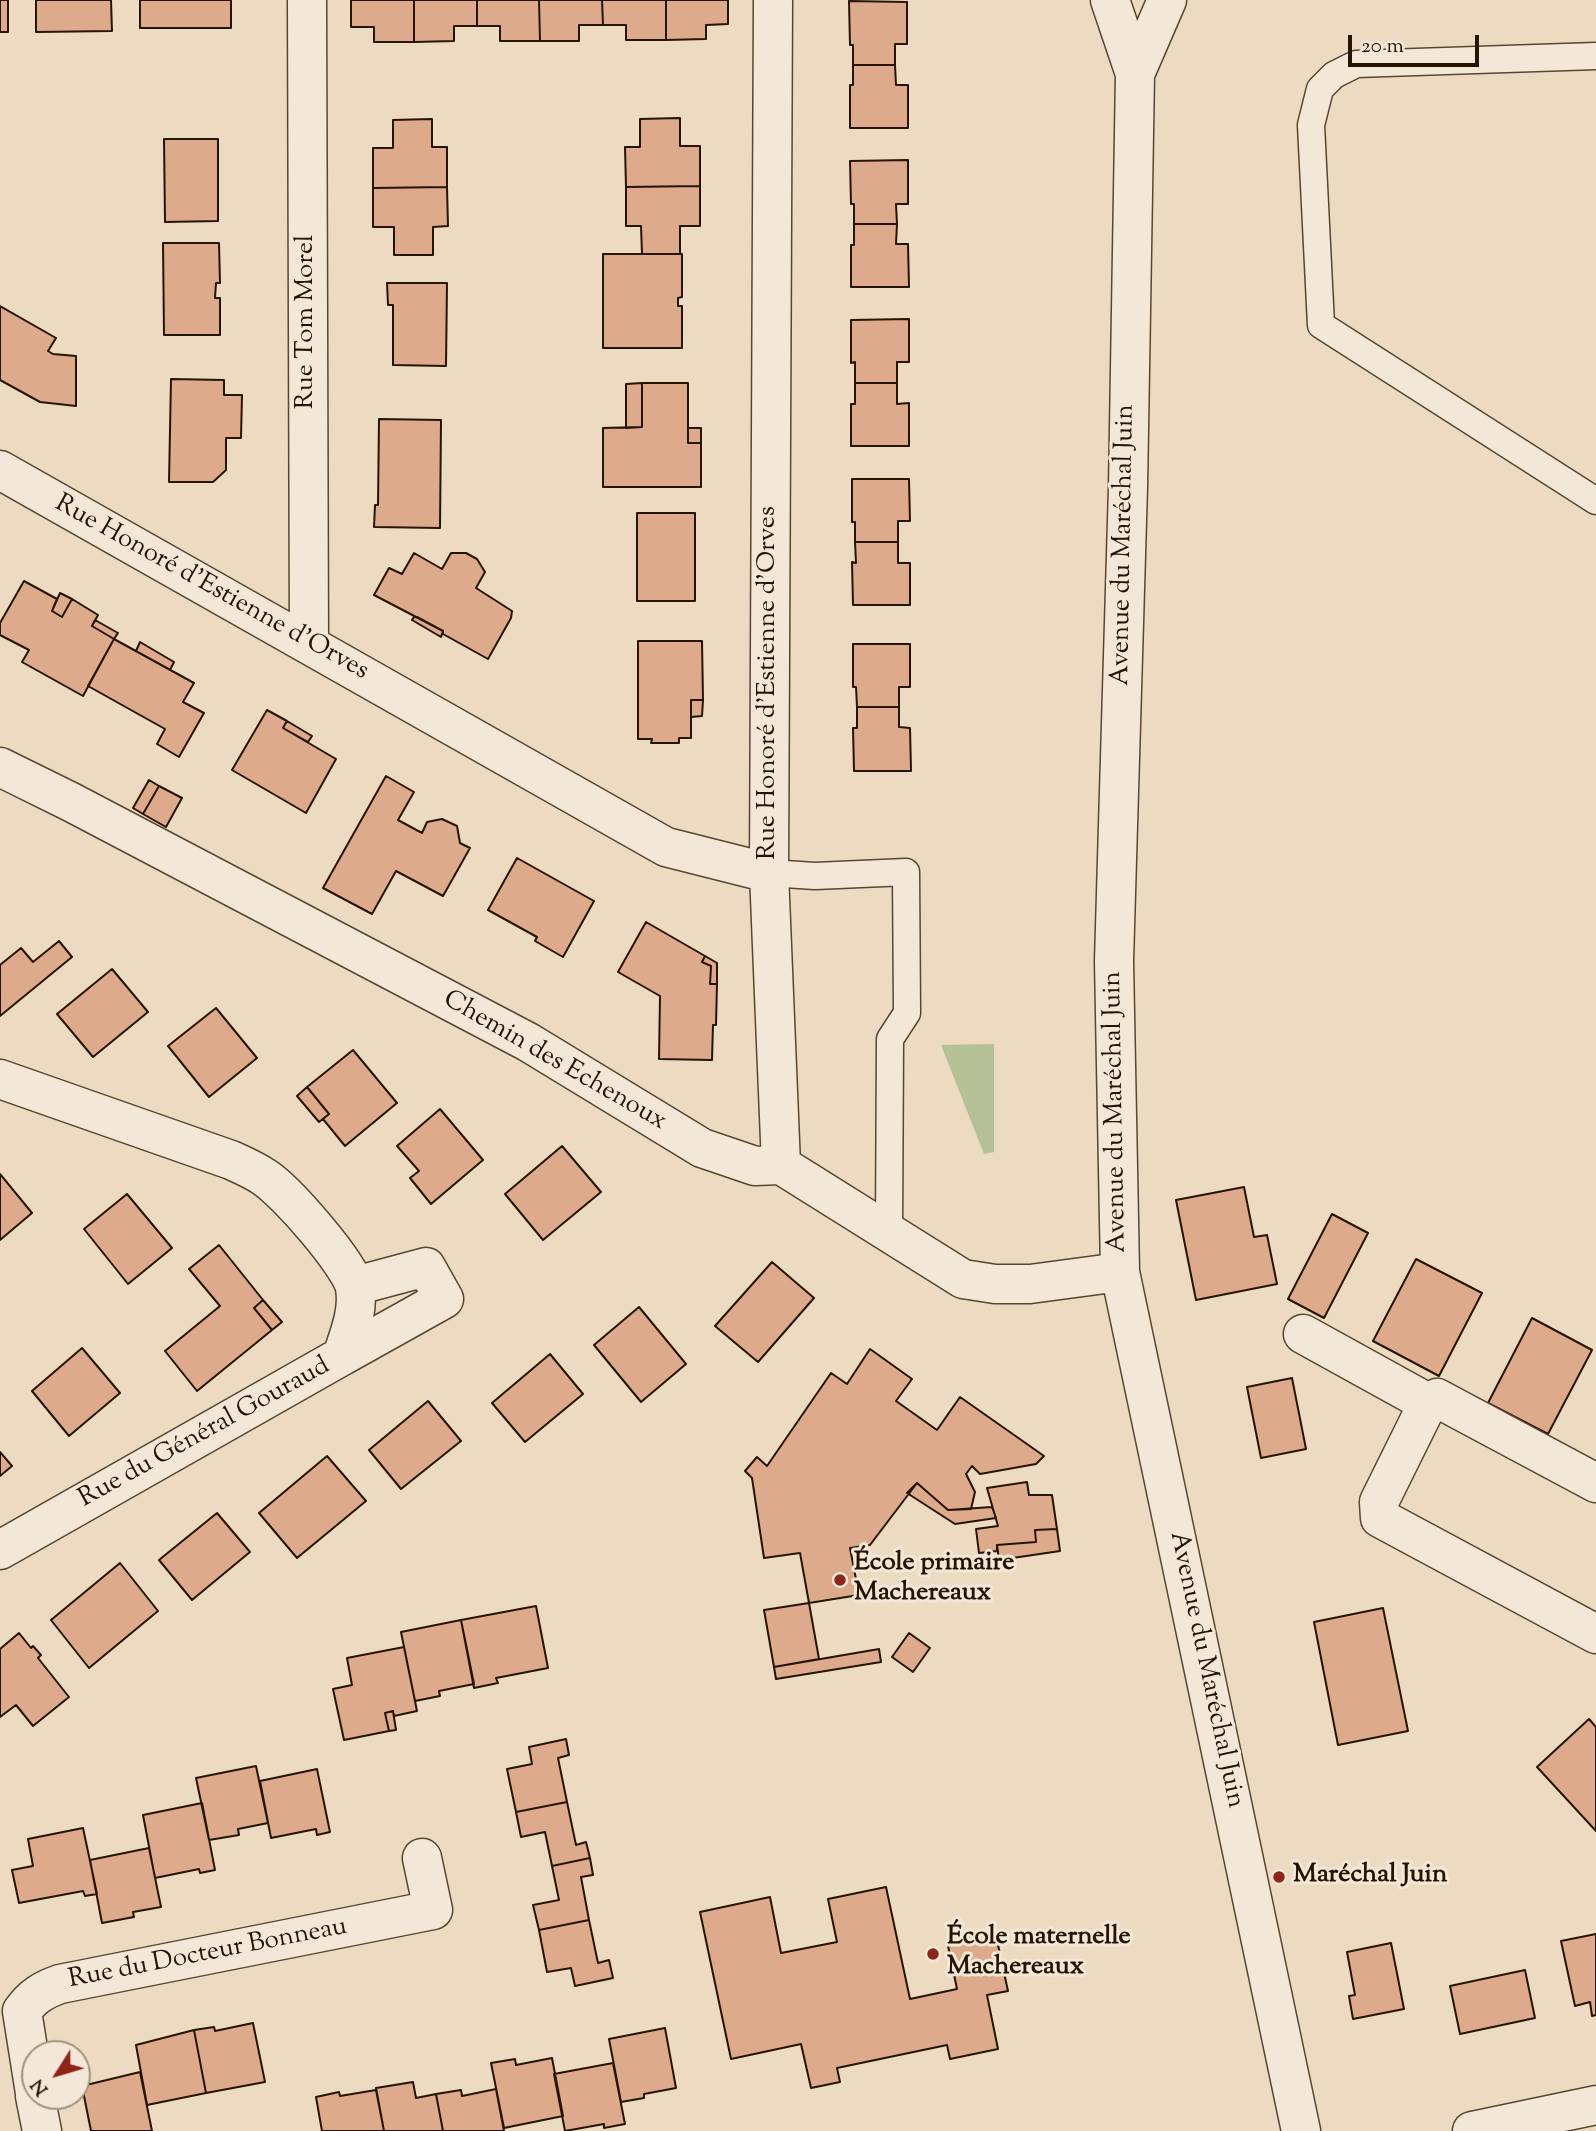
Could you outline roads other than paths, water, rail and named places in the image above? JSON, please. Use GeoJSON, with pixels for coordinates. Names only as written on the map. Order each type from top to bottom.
{"type":"FeatureCollection","features":[{"type":"Feature","properties":{"kind":"street","name":"Rue Tom Morel"},"geometry":{"type":"LineString","coordinates":[[307,0],[309,643]]}},
{"type":"Feature","properties":{"kind":"street","name":"Rue Honoré d'Estienne d'Orves"},"geometry":{"type":"LineString","coordinates":[[0,470],[666,848],[769,873],[773,0]]}},
{"type":"Feature","properties":{"kind":"street","name":"Avenue du Maréchal Juin"},"geometry":{"type":"LineString","coordinates":[[1110,0],[1135,74],[1128,487],[1114,961],[1121,1272],[1301,2131]]}},
{"type":"Feature","properties":{"kind":"street","name":"Avenue du Maréchal Juin"},"geometry":{"type":"LineString","coordinates":[[1135,74],[1167,0]]}},
{"type":"Feature","properties":{"kind":"street","name":"Chemin des Echenoux"},"geometry":{"type":"LineString","coordinates":[[0,767],[528,1042],[702,1148],[755,1166],[781,1165],[963,1279],[995,1284],[1030,1284],[1121,1272]]}},
{"type":"Feature","properties":{"kind":"street"},"geometry":{"type":"LineString","coordinates":[[769,873],[781,1165]]}},
{"type":"Feature","properties":{"kind":"street"},"geometry":{"type":"LineString","coordinates":[[0,1079],[231,1160],[266,1177],[300,1210],[332,1249],[355,1286],[426,1267],[444,1299],[342,1356]]}},
{"type":"Feature","properties":{"kind":"street","name":"Rue du Général Gouraud"},"geometry":{"type":"LineString","coordinates":[[0,1549],[342,1356],[354,1321],[355,1286]]}},
{"type":"Feature","properties":{"kind":"street"},"geometry":{"type":"LineString","coordinates":[[1303,1334],[1428,1403]]}},
{"type":"Feature","properties":{"kind":"street"},"geometry":{"type":"LineString","coordinates":[[1596,1483],[1437,1398],[1428,1403],[1379,1502],[1380,1518],[1596,1634]]}},
{"type":"Feature","properties":{"kind":"street","name":"Rue du Docteur Bonneau"},"geometry":{"type":"LineString","coordinates":[[26,2040],[22,2011],[31,1999],[43,1990],[60,1984],[433,1910],[422,1858]]}},
{"type":"Feature","properties":{"kind":"street"},"geometry":{"type":"LineString","coordinates":[[1472,2131],[1596,2105]]}},
{"type":"Feature","properties":{"kind":"street","name":"Rue du Docteur Bonneau"},"geometry":{"type":"LineString","coordinates":[[38,2110],[42,2131]]}},
{"type":"Feature","properties":{"kind":"lane"},"geometry":{"type":"LineString","coordinates":[[1596,56],[1356,64],[1334,75],[1320,89],[1311,125],[1321,325],[1596,501]]}},
{"type":"Feature","properties":{"kind":"lane"},"geometry":{"type":"LineString","coordinates":[[769,873],[815,876],[906,872],[908,1013],[890,1039],[889,1232]]}},
{"type":"Feature","properties":{"kind":"place","name":"École primaire Machereaux"},"geometry":{"type":"Point","coordinates":[840,1580]}},
{"type":"Feature","properties":{"kind":"place","name":"Maréchal Juin"},"geometry":{"type":"Point","coordinates":[1279,1877]}},
{"type":"Feature","properties":{"kind":"place","name":"École maternelle Machereaux"},"geometry":{"type":"Point","coordinates":[933,1954]}}]}
